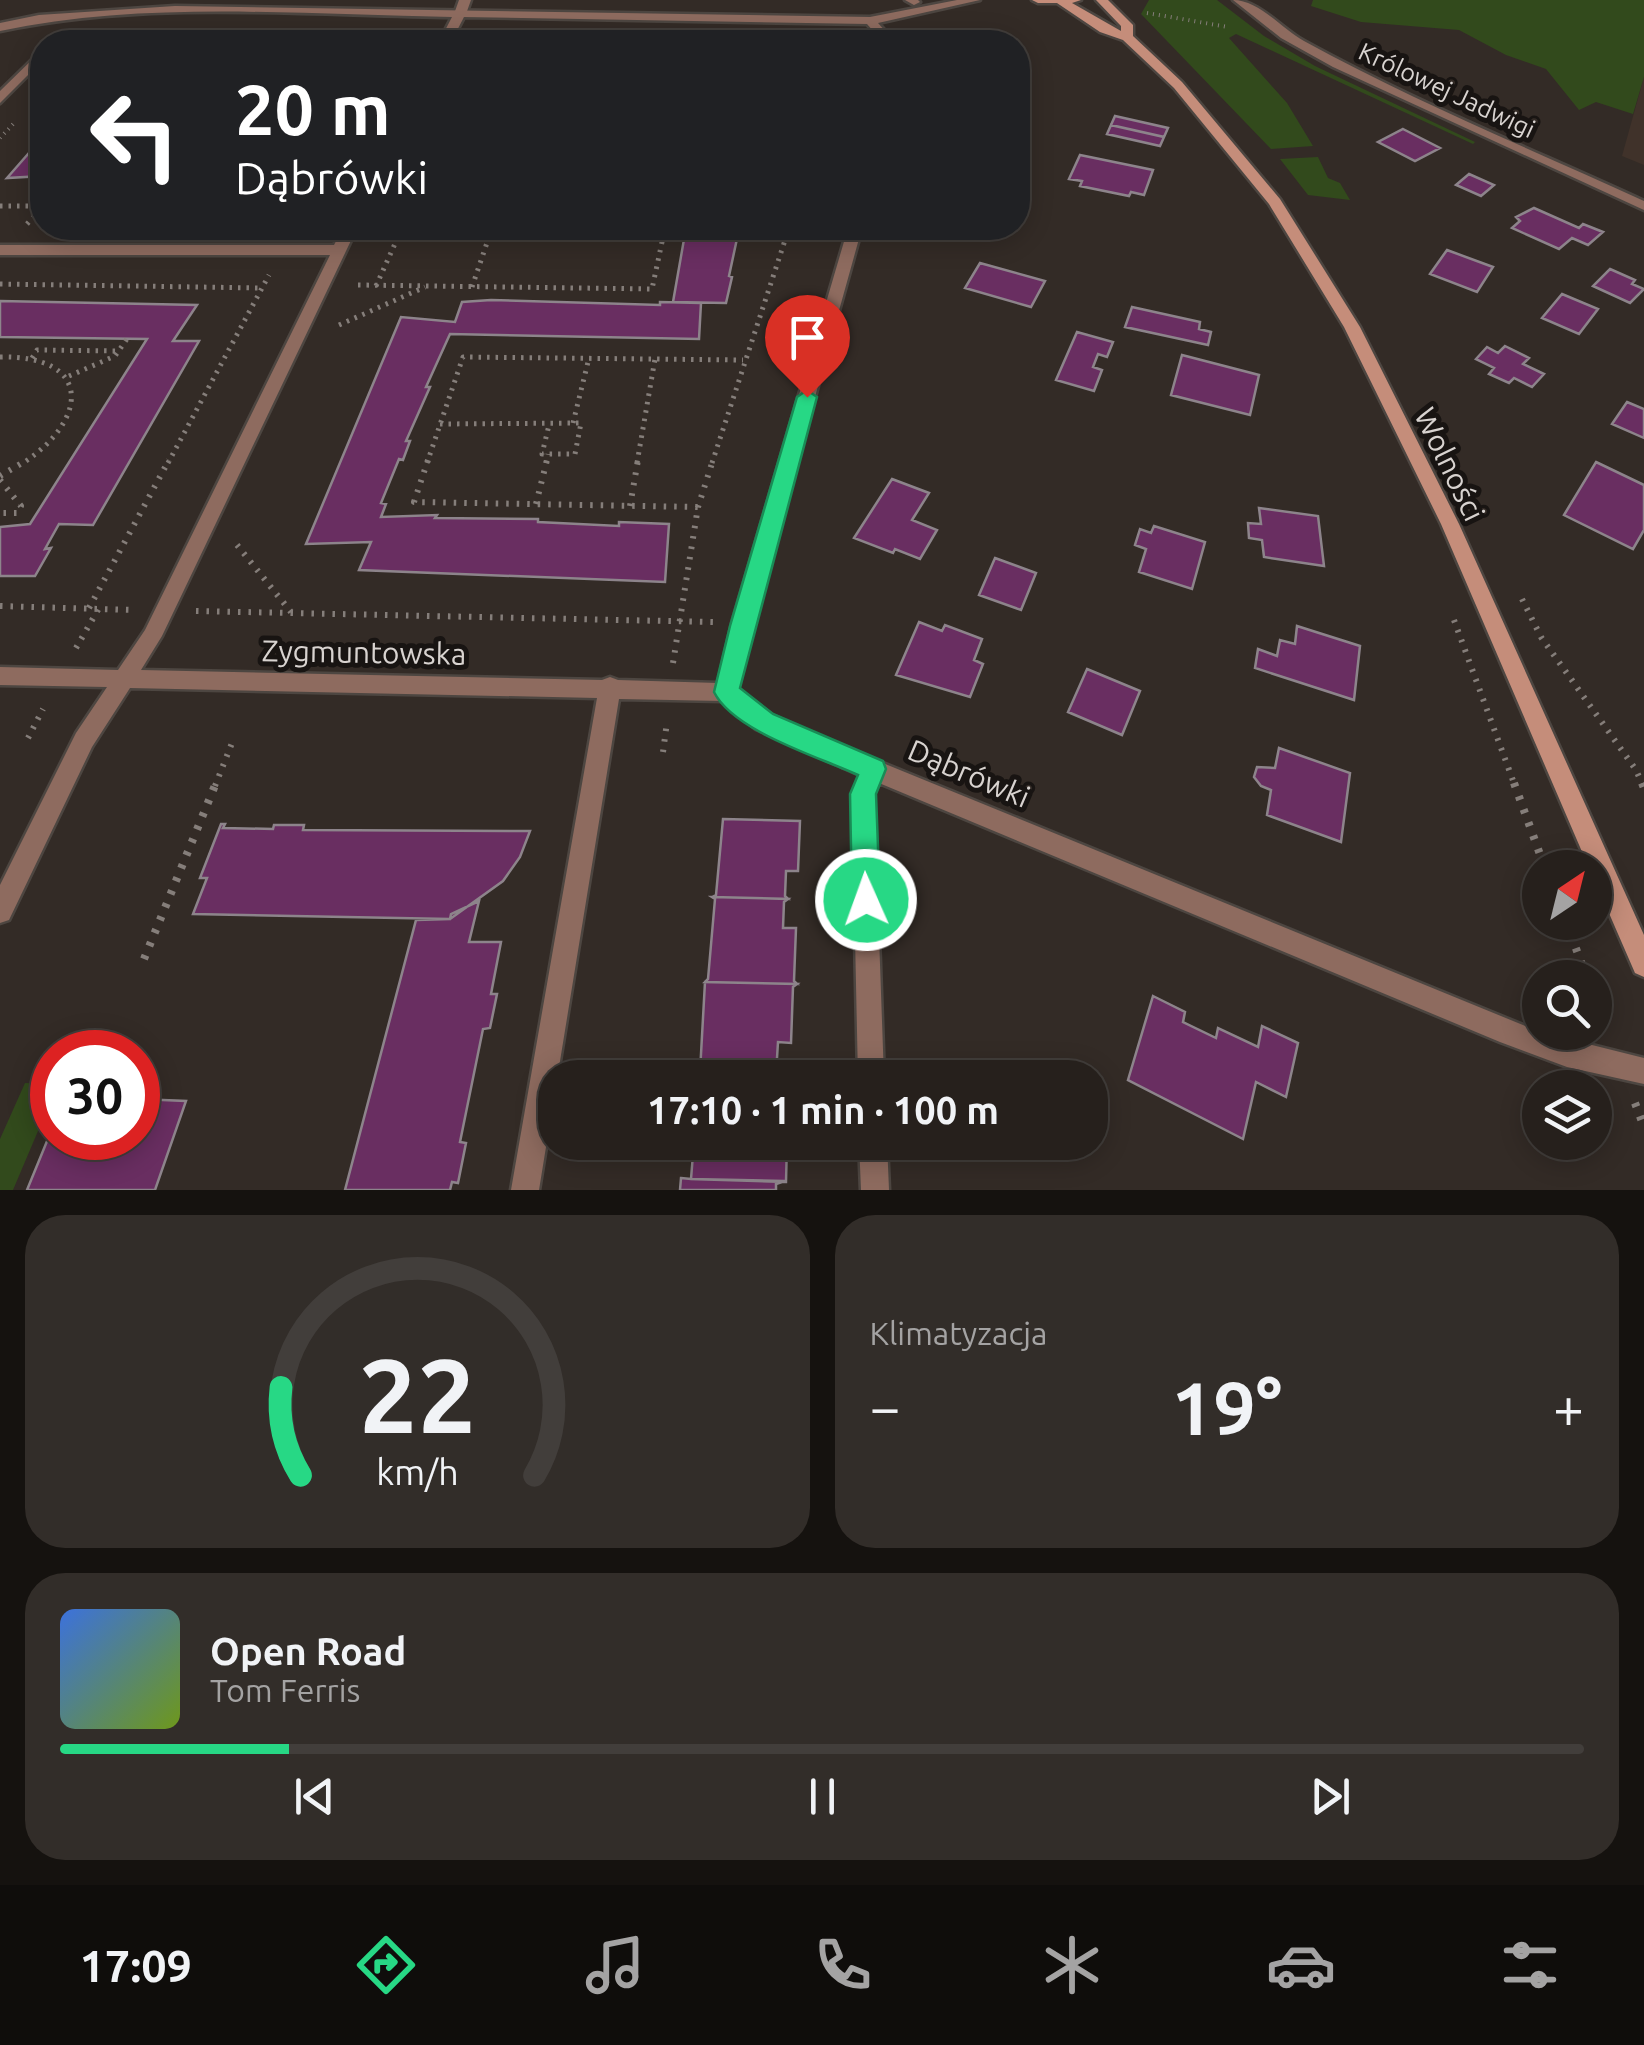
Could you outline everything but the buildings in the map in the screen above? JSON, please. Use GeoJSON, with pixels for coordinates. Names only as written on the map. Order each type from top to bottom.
{"type":"FeatureCollection","features":[{"type":"Feature","properties":{"kind":"main road"},"geometry":{"type":"LineString","coordinates":[[1038,0],[1080,0]]}},
{"type":"Feature","properties":{"kind":"main road","name":"Wolności"},"geometry":{"type":"LineString","coordinates":[[1102,0],[1126,25],[1127,37]]}},
{"type":"Feature","properties":{"kind":"main road","name":"Wolności"},"geometry":{"type":"LineString","coordinates":[[1062,2],[1104,30],[1127,37],[1178,85],[1242,157],[1275,202],[1352,327],[1450,524],[1644,964]]}},
{"type":"Feature","properties":{"kind":"street"},"geometry":{"type":"LineString","coordinates":[[451,30],[465,0]]}},
{"type":"Feature","properties":{"kind":"street"},"geometry":{"type":"LineString","coordinates":[[0,28],[40,18],[175,9],[870,21],[974,0]]}},
{"type":"Feature","properties":{"kind":"street","name":"Królowej Jadwigi"},"geometry":{"type":"LineString","coordinates":[[1239,0],[1286,35],[1337,64],[1644,206]]}},
{"type":"Feature","properties":{"kind":"street"},"geometry":{"type":"LineString","coordinates":[[870,21],[915,1]]}},
{"type":"Feature","properties":{"kind":"street"},"geometry":{"type":"LineString","coordinates":[[870,21],[878,30]]}},
{"type":"Feature","properties":{"kind":"street"},"geometry":{"type":"LineString","coordinates":[[0,99],[30,67]]}},
{"type":"Feature","properties":{"kind":"street"},"geometry":{"type":"LineString","coordinates":[[0,911],[84,740],[152,636],[344,240]]}},
{"type":"Feature","properties":{"kind":"street"},"geometry":{"type":"LineString","coordinates":[[726,692],[742,623],[852,240]]}},
{"type":"Feature","properties":{"kind":"street"},"geometry":{"type":"LineString","coordinates":[[0,250],[339,250]]}},
{"type":"Feature","properties":{"kind":"street","name":"Zygmuntowska"},"geometry":{"type":"LineString","coordinates":[[0,676],[610,686],[726,692]]}},
{"type":"Feature","properties":{"kind":"street"},"geometry":{"type":"LineString","coordinates":[[525,1190],[610,686]]}},
{"type":"Feature","properties":{"kind":"street","name":"Dąbrówki"},"geometry":{"type":"LineString","coordinates":[[726,692],[764,722],[1500,1029],[1568,1054],[1644,1072]]}},
{"type":"Feature","properties":{"kind":"street"},"geometry":{"type":"LineString","coordinates":[[871,1060],[863,794],[874,769]]}},
{"type":"Feature","properties":{"kind":"street"},"geometry":{"type":"LineString","coordinates":[[874,1160],[875,1190]]}},
{"type":"Feature","properties":{"kind":"path"},"geometry":{"type":"LineString","coordinates":[[1131,11],[1230,28]]}},
{"type":"Feature","properties":{"kind":"path"},"geometry":{"type":"LineString","coordinates":[[0,195],[4,206],[30,206]]}},
{"type":"Feature","properties":{"kind":"path"},"geometry":{"type":"LineString","coordinates":[[376,286],[397,240]]}},
{"type":"Feature","properties":{"kind":"path"},"geometry":{"type":"LineString","coordinates":[[472,287],[488,240]]}},
{"type":"Feature","properties":{"kind":"path"},"geometry":{"type":"LineString","coordinates":[[358,285],[652,289],[662,240]]}},
{"type":"Feature","properties":{"kind":"path"},"geometry":{"type":"LineString","coordinates":[[671,674],[698,507],[784,240]]}},
{"type":"Feature","properties":{"kind":"path"},"geometry":{"type":"LineString","coordinates":[[89,608],[282,250]]}},
{"type":"Feature","properties":{"kind":"path"},"geometry":{"type":"LineString","coordinates":[[0,284],[262,288]]}},
{"type":"Feature","properties":{"kind":"path"},"geometry":{"type":"LineString","coordinates":[[339,324],[428,286]]}},
{"type":"Feature","properties":{"kind":"path"},"geometry":{"type":"LineString","coordinates":[[69,376],[119,351],[127,339]]}},
{"type":"Feature","properties":{"kind":"path"},"geometry":{"type":"LineString","coordinates":[[32,358],[38,350],[119,351]]}},
{"type":"Feature","properties":{"kind":"path"},"geometry":{"type":"LineString","coordinates":[[0,357],[32,358],[54,364],[69,376],[76,394],[70,417],[55,437],[0,478],[22,506],[18,513],[0,513]]}},
{"type":"Feature","properties":{"kind":"path"},"geometry":{"type":"LineString","coordinates":[[698,507],[414,502],[463,357],[743,360]]}},
{"type":"Feature","properties":{"kind":"path"},"geometry":{"type":"LineString","coordinates":[[574,423],[590,358]]}},
{"type":"Feature","properties":{"kind":"path"},"geometry":{"type":"LineString","coordinates":[[630,506],[655,359]]}},
{"type":"Feature","properties":{"kind":"path"},"geometry":{"type":"LineString","coordinates":[[70,417],[80,417]]}},
{"type":"Feature","properties":{"kind":"path"},"geometry":{"type":"LineString","coordinates":[[440,424],[581,423],[574,454],[542,454],[550,425]]}},
{"type":"Feature","properties":{"kind":"path"},"geometry":{"type":"LineString","coordinates":[[536,504],[548,454]]}},
{"type":"Feature","properties":{"kind":"path"},"geometry":{"type":"LineString","coordinates":[[237,546],[291,612]]}},
{"type":"Feature","properties":{"kind":"path"},"geometry":{"type":"LineString","coordinates":[[1448,604],[1538,850]]}},
{"type":"Feature","properties":{"kind":"path"},"geometry":{"type":"LineString","coordinates":[[0,606],[141,610]]}},
{"type":"Feature","properties":{"kind":"path"},"geometry":{"type":"LineString","coordinates":[[71,658],[99,608]]}},
{"type":"Feature","properties":{"kind":"path"},"geometry":{"type":"LineString","coordinates":[[185,611],[742,623]]}},
{"type":"Feature","properties":{"kind":"path"},"geometry":{"type":"LineString","coordinates":[[28,738],[48,698]]}},
{"type":"Feature","properties":{"kind":"path"},"geometry":{"type":"LineString","coordinates":[[663,752],[668,710]]}},
{"type":"Feature","properties":{"kind":"path"},"geometry":{"type":"LineString","coordinates":[[144,959],[232,743]]}},
{"type":"Feature","properties":{"kind":"shaded area"},"geometry":{"type":"Polygon","coordinates":[[[1644,77],[1644,165],[1622,156],[1644,77]]]}},
{"type":"Feature","properties":{"kind":"green space"},"geometry":{"type":"Polygon","coordinates":[[[1149,0],[1217,0],[1264,36],[1315,66],[1475,142],[1236,34],[1229,38],[1287,103],[1313,146],[1271,149],[1141,14],[1149,0]]]}},
{"type":"Feature","properties":{"kind":"green space"},"geometry":{"type":"Polygon","coordinates":[[[1313,0],[1644,0],[1644,77],[1633,114],[1596,102],[1579,110],[1546,69],[1506,55],[1459,30],[1361,22],[1311,6],[1313,0]]]}},
{"type":"Feature","properties":{"kind":"green space"},"geometry":{"type":"Polygon","coordinates":[[[1318,157],[1328,178],[1340,183],[1350,200],[1308,195],[1280,159],[1318,157]]]}},
{"type":"Feature","properties":{"kind":"green space"},"geometry":{"type":"Polygon","coordinates":[[[25,1083],[30,1083],[30,1150],[13,1190],[0,1190],[0,1139],[25,1083]]]}},
{"type":"Feature","properties":{"kind":"route"},"geometry":{"type":"LineString","coordinates":[[807,397],[741,626],[726,692],[764,722],[874,769],[863,794],[866,900]]}}]}
